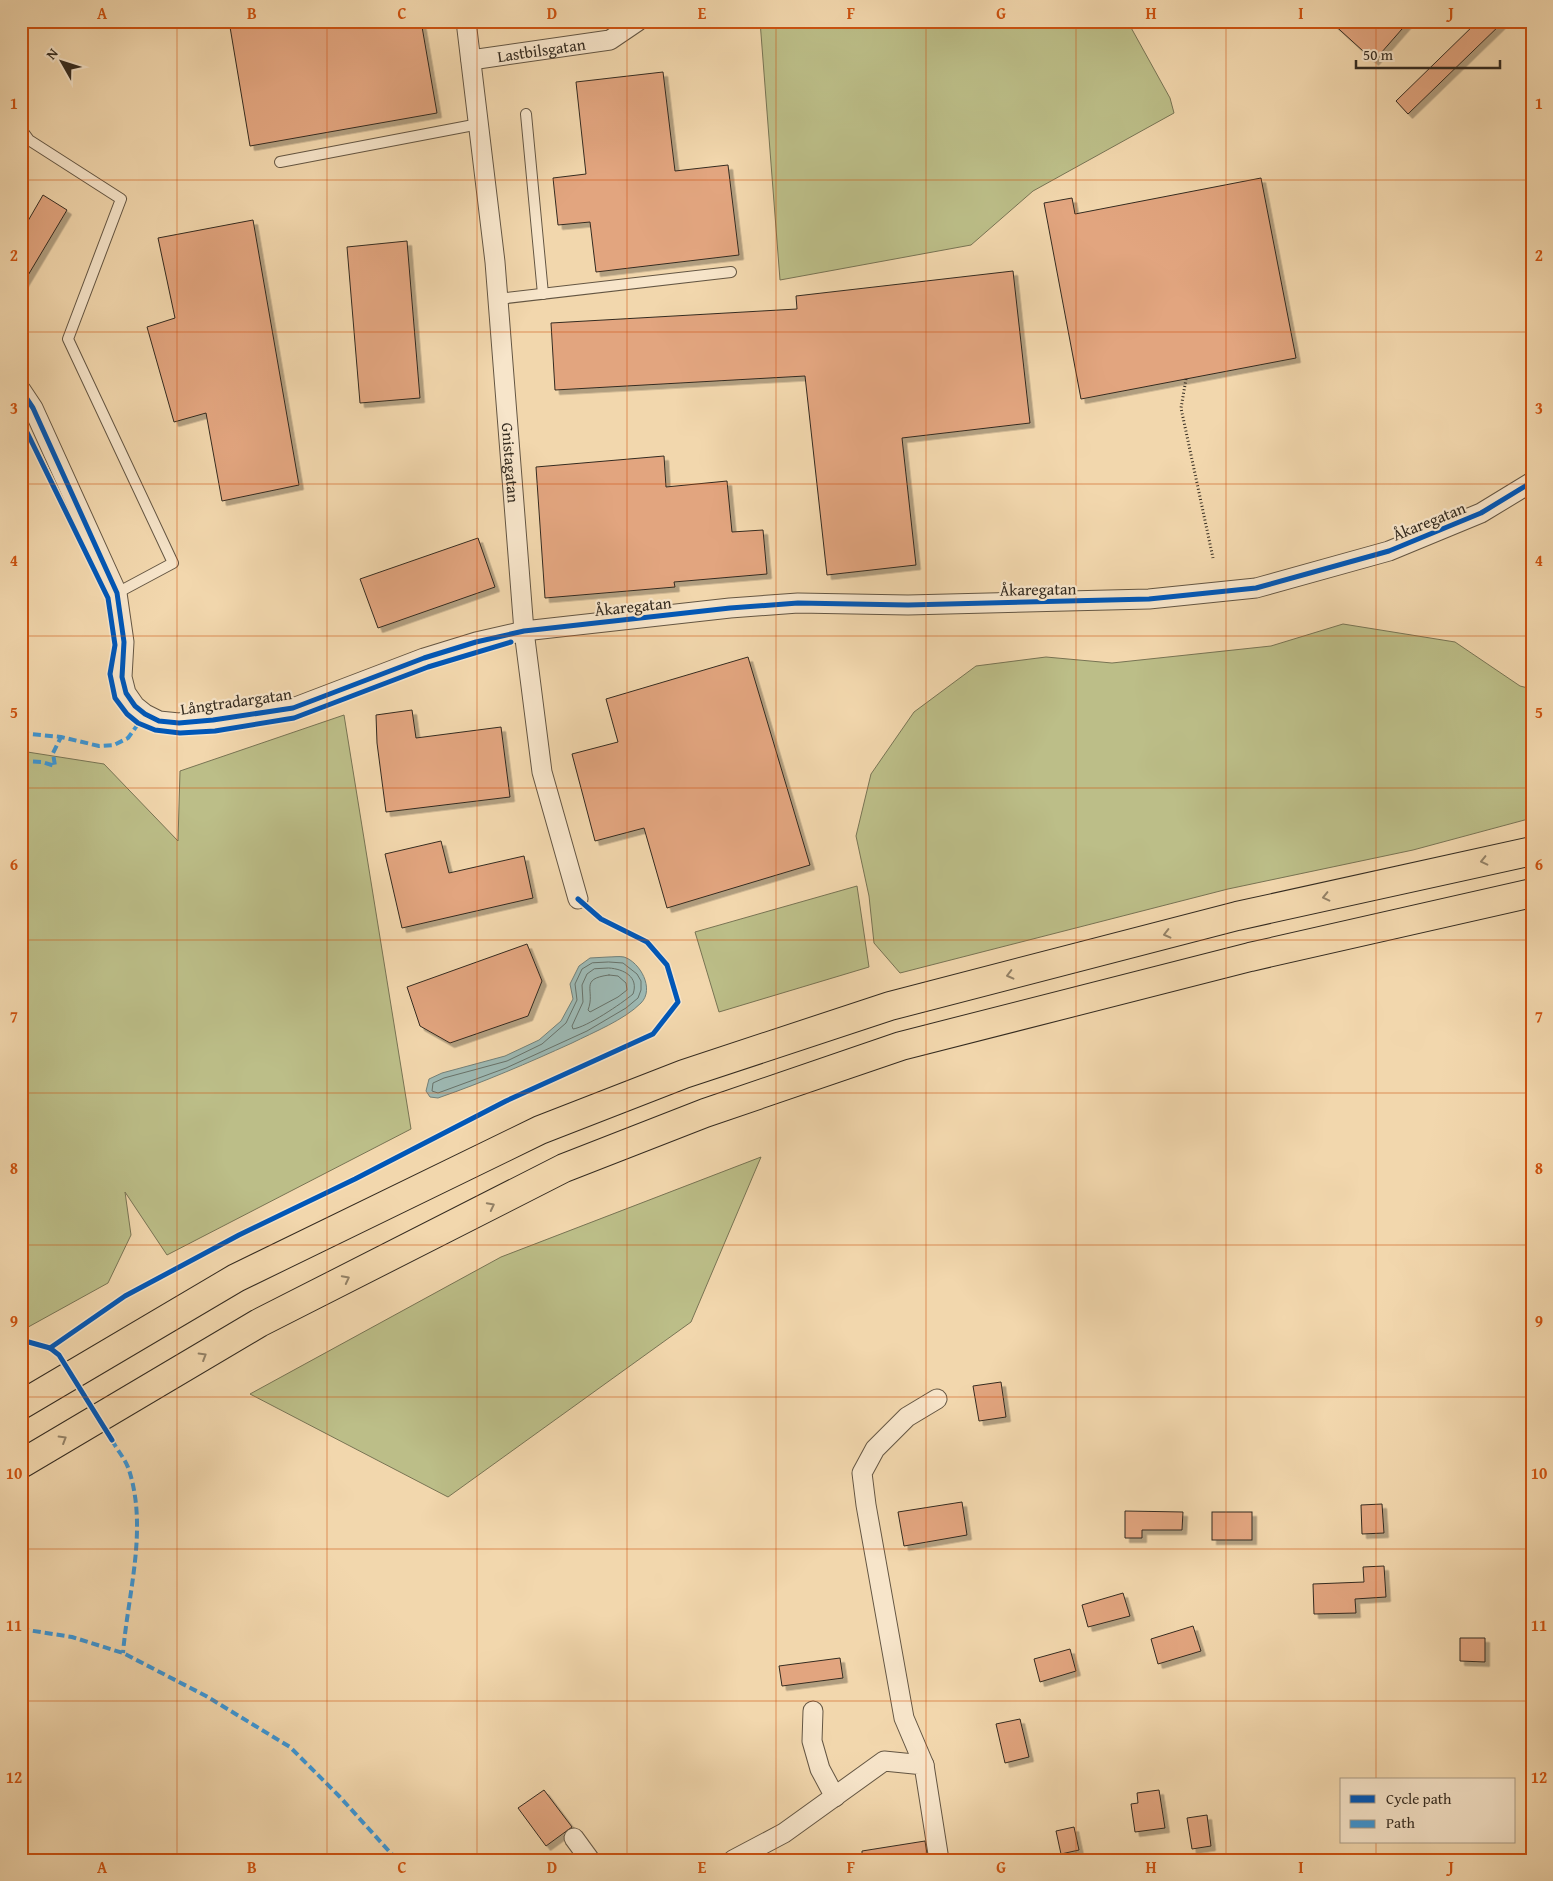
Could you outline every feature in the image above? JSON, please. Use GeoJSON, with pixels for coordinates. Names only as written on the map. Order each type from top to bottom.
{"type":"FeatureCollection","features":[{"type":"Feature","properties":{"kind":"highway"},"geometry":{"type":"LineString","coordinates":[[21,1405],[236,1278],[540,1130],[684,1074],[890,1006],[1237,916],[1532,851]]}},
{"type":"Feature","properties":{"kind":"highway"},"geometry":{"type":"LineString","coordinates":[[21,1464],[259,1323],[564,1168],[705,1113],[901,1046],[1250,957],[1532,892]]}},
{"type":"Feature","properties":{"kind":"street","name":"Gnistagatan"},"geometry":{"type":"LineString","coordinates":[[466,21],[498,299],[524,631],[542,772],[578,899]]}},
{"type":"Feature","properties":{"kind":"street","name":"Lastbilsgatan"},"geometry":{"type":"LineString","coordinates":[[471,60],[610,40],[638,21]]}},
{"type":"Feature","properties":{"kind":"street","name":"Långtradargatan"},"geometry":{"type":"LineString","coordinates":[[21,390],[33,408],[117,593],[124,642],[122,677],[126,693],[135,706],[145,714],[159,720],[179,723],[294,708],[424,658],[476,642],[524,631]]}},
{"type":"Feature","properties":{"kind":"street","name":"Åkaregatan"},"geometry":{"type":"LineString","coordinates":[[524,631],[730,608],[798,603],[908,605],[1149,599],[1256,588],[1389,551],[1481,512],[1532,482]]}},
{"type":"Feature","properties":{"kind":"street"},"geometry":{"type":"LineString","coordinates":[[937,1399],[907,1417],[875,1449],[862,1473],[904,1718],[924,1764],[939,1860]]}},
{"type":"Feature","properties":{"kind":"street"},"geometry":{"type":"LineString","coordinates":[[813,1711],[812,1741],[820,1769],[835,1797]]}},
{"type":"Feature","properties":{"kind":"street"},"geometry":{"type":"LineString","coordinates":[[733,1860],[784,1833],[884,1761],[924,1764]]}},
{"type":"Feature","properties":{"kind":"street"},"geometry":{"type":"LineString","coordinates":[[574,1838],[590,1860]]}},
{"type":"Feature","properties":{"kind":"lane"},"geometry":{"type":"LineString","coordinates":[[526,114],[543,294]]}},
{"type":"Feature","properties":{"kind":"lane"},"geometry":{"type":"LineString","coordinates":[[280,162],[479,124]]}},
{"type":"Feature","properties":{"kind":"lane"},"geometry":{"type":"LineString","coordinates":[[21,129],[29,140],[121,199],[68,339],[173,563],[117,593]]}},
{"type":"Feature","properties":{"kind":"lane"},"geometry":{"type":"LineString","coordinates":[[498,299],[731,272]]}},
{"type":"Feature","properties":{"kind":"path"},"geometry":{"type":"LineString","coordinates":[[1186,379],[1182,408],[1213,558]]}},
{"type":"Feature","properties":{"kind":"green space"},"geometry":{"type":"Polygon","coordinates":[[[760,21],[1130,21],[1129,24],[1170,98],[1174,113],[1033,191],[971,245],[780,280],[760,21]]]}},
{"type":"Feature","properties":{"kind":"green space"},"geometry":{"type":"Polygon","coordinates":[[[1343,624],[1455,642],[1520,686],[1532,689],[1532,818],[1413,850],[1228,889],[900,973],[874,943],[869,896],[856,836],[871,774],[914,712],[976,666],[1046,657],[1112,663],[1271,646],[1343,624]]]}},
{"type":"Feature","properties":{"kind":"green space"},"geometry":{"type":"Polygon","coordinates":[[[344,715],[411,1129],[167,1255],[125,1192],[131,1235],[108,1283],[21,1331],[21,751],[104,764],[178,841],[180,771],[344,715]]]}},
{"type":"Feature","properties":{"kind":"green space"},"geometry":{"type":"Polygon","coordinates":[[[857,886],[869,967],[719,1012],[695,932],[857,886]]]}},
{"type":"Feature","properties":{"kind":"green space"},"geometry":{"type":"Polygon","coordinates":[[[761,1157],[691,1322],[448,1497],[250,1394],[501,1257],[761,1157]]]}},
{"type":"Feature","properties":{"kind":"water"},"geometry":{"type":"Polygon","coordinates":[[[622,957],[635,964],[644,977],[646,984],[645,997],[634,1009],[599,1030],[522,1065],[438,1098],[430,1097],[426,1091],[429,1079],[442,1073],[505,1056],[539,1040],[561,1021],[573,999],[570,984],[579,966],[590,958],[622,957]]]}},
{"type":"Feature","properties":{"kind":"building"},"geometry":{"type":"Polygon","coordinates":[[[229,21],[421,21],[437,113],[250,146],[229,21]]]}},
{"type":"Feature","properties":{"kind":"building"},"geometry":{"type":"Polygon","coordinates":[[[1330,21],[1409,21],[1374,61],[1330,21]]]}},
{"type":"Feature","properties":{"kind":"building"},"geometry":{"type":"Polygon","coordinates":[[[1478,21],[1504,21],[1408,114],[1396,101],[1478,21]]]}},
{"type":"Feature","properties":{"kind":"building"},"geometry":{"type":"Polygon","coordinates":[[[663,72],[675,171],[728,165],[739,255],[596,272],[590,222],[558,225],[553,178],[586,174],[576,82],[663,72]]]}},
{"type":"Feature","properties":{"kind":"building"},"geometry":{"type":"Polygon","coordinates":[[[1261,178],[1296,358],[1081,399],[1044,203],[1072,198],[1075,214],[1261,178]]]}},
{"type":"Feature","properties":{"kind":"building"},"geometry":{"type":"Polygon","coordinates":[[[43,195],[67,210],[21,287],[21,233],[43,195]]]}},
{"type":"Feature","properties":{"kind":"building"},"geometry":{"type":"Polygon","coordinates":[[[253,220],[299,485],[222,501],[206,413],[174,422],[147,327],[175,318],[158,238],[253,220]]]}},
{"type":"Feature","properties":{"kind":"building"},"geometry":{"type":"Polygon","coordinates":[[[407,241],[420,398],[360,403],[347,247],[407,241]]]}},
{"type":"Feature","properties":{"kind":"building"},"geometry":{"type":"Polygon","coordinates":[[[1013,271],[1030,423],[902,438],[916,565],[827,575],[805,376],[555,390],[551,323],[797,309],[796,296],[1013,271]]]}},
{"type":"Feature","properties":{"kind":"building"},"geometry":{"type":"Polygon","coordinates":[[[664,456],[666,487],[727,481],[732,532],[763,530],[767,574],[674,582],[675,587],[545,598],[536,467],[664,456]]]}},
{"type":"Feature","properties":{"kind":"building"},"geometry":{"type":"Polygon","coordinates":[[[478,538],[495,587],[378,628],[360,579],[478,538]]]}},
{"type":"Feature","properties":{"kind":"building"},"geometry":{"type":"Polygon","coordinates":[[[748,657],[810,865],[667,908],[644,828],[595,841],[572,754],[618,742],[606,699],[748,657]]]}},
{"type":"Feature","properties":{"kind":"building"},"geometry":{"type":"Polygon","coordinates":[[[412,710],[416,738],[501,727],[510,797],[386,812],[377,743],[376,715],[412,710]]]}},
{"type":"Feature","properties":{"kind":"building"},"geometry":{"type":"Polygon","coordinates":[[[441,841],[449,873],[524,856],[533,898],[402,928],[385,854],[441,841]]]}},
{"type":"Feature","properties":{"kind":"building"},"geometry":{"type":"Polygon","coordinates":[[[527,944],[542,981],[528,1016],[450,1043],[420,1026],[407,987],[527,944]]]}},
{"type":"Feature","properties":{"kind":"building"},"geometry":{"type":"Polygon","coordinates":[[[1001,1382],[1006,1417],[979,1421],[973,1386],[1001,1382]]]}},
{"type":"Feature","properties":{"kind":"building"},"geometry":{"type":"Polygon","coordinates":[[[962,1502],[967,1535],[904,1546],[898,1512],[962,1502]]]}},
{"type":"Feature","properties":{"kind":"building"},"geometry":{"type":"Polygon","coordinates":[[[1382,1504],[1384,1533],[1362,1534],[1361,1505],[1382,1504]]]}},
{"type":"Feature","properties":{"kind":"building"},"geometry":{"type":"Polygon","coordinates":[[[1125,1511],[1183,1512],[1182,1530],[1142,1530],[1142,1538],[1125,1538],[1125,1511]]]}},
{"type":"Feature","properties":{"kind":"building"},"geometry":{"type":"Polygon","coordinates":[[[1212,1512],[1252,1512],[1252,1540],[1212,1540],[1212,1512]]]}},
{"type":"Feature","properties":{"kind":"building"},"geometry":{"type":"Polygon","coordinates":[[[1384,1566],[1386,1597],[1355,1599],[1356,1613],[1314,1614],[1313,1584],[1364,1582],[1363,1567],[1384,1566]]]}},
{"type":"Feature","properties":{"kind":"building"},"geometry":{"type":"Polygon","coordinates":[[[1123,1593],[1130,1616],[1088,1627],[1082,1605],[1123,1593]]]}},
{"type":"Feature","properties":{"kind":"building"},"geometry":{"type":"Polygon","coordinates":[[[1193,1626],[1201,1651],[1158,1664],[1151,1639],[1193,1626]]]}},
{"type":"Feature","properties":{"kind":"building"},"geometry":{"type":"Polygon","coordinates":[[[1460,1638],[1485,1638],[1485,1662],[1460,1661],[1460,1638]]]}},
{"type":"Feature","properties":{"kind":"building"},"geometry":{"type":"Polygon","coordinates":[[[1070,1649],[1076,1671],[1040,1682],[1034,1659],[1070,1649]]]}},
{"type":"Feature","properties":{"kind":"building"},"geometry":{"type":"Polygon","coordinates":[[[840,1658],[843,1678],[782,1686],[779,1666],[840,1658]]]}},
{"type":"Feature","properties":{"kind":"building"},"geometry":{"type":"Polygon","coordinates":[[[1020,1719],[1029,1757],[1005,1763],[996,1724],[1020,1719]]]}},
{"type":"Feature","properties":{"kind":"building"},"geometry":{"type":"Polygon","coordinates":[[[544,1790],[572,1827],[546,1846],[518,1808],[544,1790]]]}},
{"type":"Feature","properties":{"kind":"building"},"geometry":{"type":"Polygon","coordinates":[[[1159,1790],[1165,1828],[1135,1832],[1131,1804],[1138,1803],[1137,1793],[1159,1790]]]}},
{"type":"Feature","properties":{"kind":"building"},"geometry":{"type":"Polygon","coordinates":[[[1207,1815],[1211,1846],[1192,1849],[1187,1818],[1207,1815]]]}},
{"type":"Feature","properties":{"kind":"building"},"geometry":{"type":"Polygon","coordinates":[[[1074,1827],[1079,1850],[1061,1854],[1056,1831],[1074,1827]]]}},
{"type":"Feature","properties":{"kind":"building"},"geometry":{"type":"Polygon","coordinates":[[[925,1841],[928,1860],[862,1860],[862,1851],[925,1841]]]}},
{"type":"Feature","properties":{"kind":"marked path"},"geometry":{"type":"LineString","coordinates":[[21,733],[61,737],[99,746],[114,745],[128,738],[141,720]]}},
{"type":"Feature","properties":{"kind":"marked path"},"geometry":{"type":"LineString","coordinates":[[21,761],[42,762],[55,766],[53,753],[61,737]]}},
{"type":"Feature","properties":{"kind":"marked path"},"geometry":{"type":"LineString","coordinates":[[112,1440],[129,1470],[137,1515],[135,1561],[123,1653]]}},
{"type":"Feature","properties":{"kind":"marked path"},"geometry":{"type":"LineString","coordinates":[[21,1629],[72,1637],[123,1653],[206,1696],[290,1747],[340,1797],[397,1860]]}},
{"type":"Feature","properties":{"kind":"cycle path"},"geometry":{"type":"LineString","coordinates":[[21,390],[33,408],[117,593],[124,642],[122,677],[126,693],[135,706],[145,714],[159,721],[179,723],[293,708],[424,658],[476,642],[524,631],[730,608],[798,603],[908,605],[1149,599],[1256,588],[1389,551],[1481,513],[1532,482]]}},
{"type":"Feature","properties":{"kind":"cycle path"},"geometry":{"type":"LineString","coordinates":[[21,420],[108,598],[115,645],[110,674],[115,698],[127,714],[138,723],[155,730],[180,733],[215,731],[294,718],[428,667],[511,642]]}},
{"type":"Feature","properties":{"kind":"cycle path"},"geometry":{"type":"LineString","coordinates":[[50,1348],[125,1296],[239,1235],[355,1179],[506,1101],[653,1034],[678,1002],[667,965],[647,942],[601,919],[578,899]]}},
{"type":"Feature","properties":{"kind":"cycle path"},"geometry":{"type":"LineString","coordinates":[[21,1342],[25,1341],[50,1348],[59,1355],[112,1440]]}}]}
